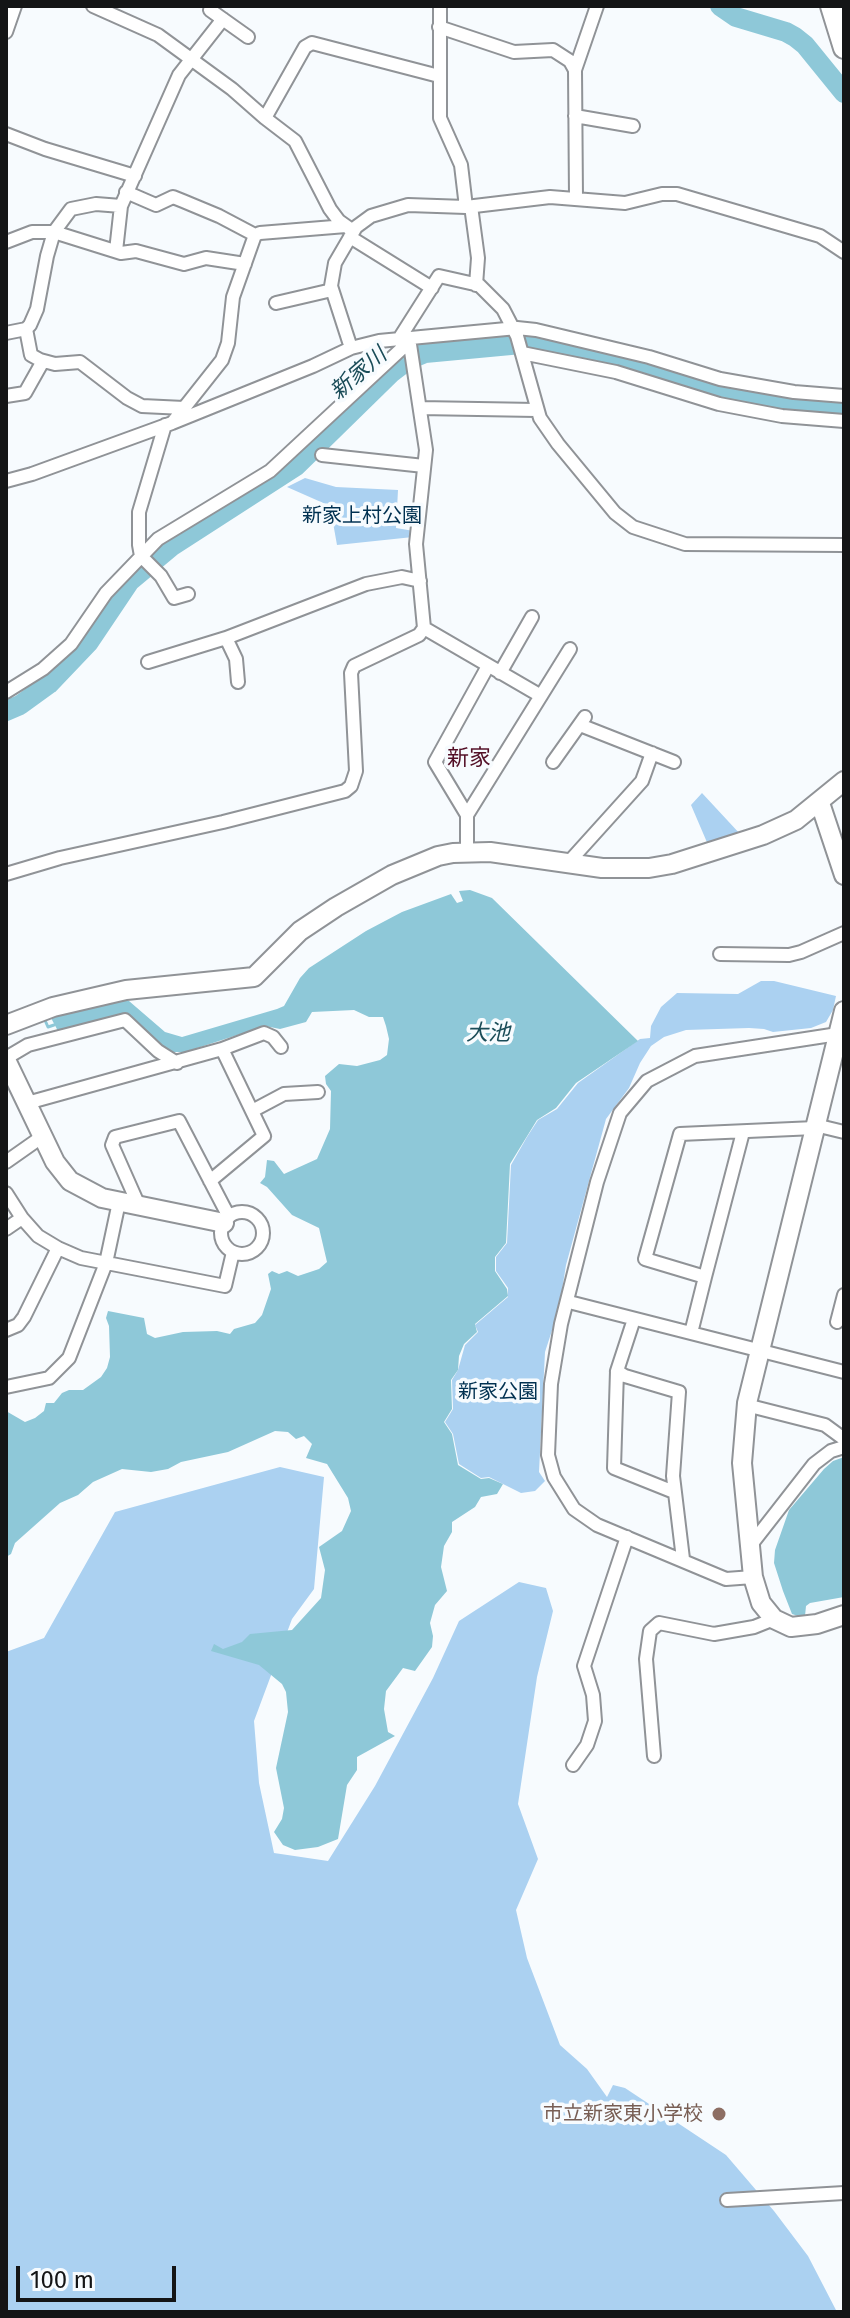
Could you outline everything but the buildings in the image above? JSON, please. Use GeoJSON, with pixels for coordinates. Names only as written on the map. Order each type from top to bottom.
{"type":"FeatureCollection","features":[{"type":"Feature","properties":{"kind":"main road"},"geometry":{"type":"LineString","coordinates":[[831,6],[844,48]]}},
{"type":"Feature","properties":{"kind":"street"},"geometry":{"type":"LineString","coordinates":[[6,32],[15,6]]}},
{"type":"Feature","properties":{"kind":"street"},"geometry":{"type":"LineString","coordinates":[[93,6],[158,35],[232,89],[295,141],[330,209],[350,231],[432,288]]}},
{"type":"Feature","properties":{"kind":"street"},"geometry":{"type":"LineString","coordinates":[[440,6],[440,118],[461,165],[478,258],[476,285]]}},
{"type":"Feature","properties":{"kind":"street"},"geometry":{"type":"LineString","coordinates":[[576,198],[575,70],[597,6]]}},
{"type":"Feature","properties":{"kind":"street"},"geometry":{"type":"LineString","coordinates":[[210,10],[248,37]]}},
{"type":"Feature","properties":{"kind":"street"},"geometry":{"type":"LineString","coordinates":[[116,251],[121,206],[126,192],[179,75],[223,19]]}},
{"type":"Feature","properties":{"kind":"street"},"geometry":{"type":"LineString","coordinates":[[439,27],[514,52],[553,50],[570,61],[575,70]]}},
{"type":"Feature","properties":{"kind":"street"},"geometry":{"type":"LineString","coordinates":[[265,118],[305,47],[312,43],[439,76]]}},
{"type":"Feature","properties":{"kind":"street"},"geometry":{"type":"LineString","coordinates":[[575,116],[633,126]]}},
{"type":"Feature","properties":{"kind":"street"},"geometry":{"type":"LineString","coordinates":[[6,134],[135,176]]}},
{"type":"Feature","properties":{"kind":"street"},"geometry":{"type":"LineString","coordinates":[[126,192],[156,205],[173,197],[255,235],[350,231]]}},
{"type":"Feature","properties":{"kind":"street"},"geometry":{"type":"LineString","coordinates":[[351,348],[332,290],[335,263],[350,231],[371,216],[390,208],[430,204],[468,206],[550,197],[625,203],[662,194],[677,194],[820,236],[844,252]]}},
{"type":"Feature","properties":{"kind":"street"},"geometry":{"type":"LineString","coordinates":[[121,206],[96,204],[71,209],[54,232],[37,309],[26,329],[31,355],[55,364],[80,362],[118,392],[142,406],[184,408]]}},
{"type":"Feature","properties":{"kind":"street"},"geometry":{"type":"LineString","coordinates":[[6,242],[32,232],[54,232],[116,251],[136,251],[184,264],[206,258],[245,264]]}},
{"type":"Feature","properties":{"kind":"street"},"geometry":{"type":"LineString","coordinates":[[188,594],[174,598],[161,576],[141,556],[139,512],[168,424],[222,360],[228,343],[233,297],[255,235]]}},
{"type":"Feature","properties":{"kind":"street"},"geometry":{"type":"LineString","coordinates":[[6,692],[43,669],[71,644],[106,593],[158,539],[270,471],[407,341],[439,276],[476,285],[488,292],[503,309],[516,332],[536,410],[558,444],[615,513],[646,533],[685,544],[844,545]]}},
{"type":"Feature","properties":{"kind":"street"},"geometry":{"type":"LineString","coordinates":[[276,303],[332,290]]}},
{"type":"Feature","properties":{"kind":"street"},"geometry":{"type":"LineString","coordinates":[[6,333],[26,329]]}},
{"type":"Feature","properties":{"kind":"street"},"geometry":{"type":"LineString","coordinates":[[6,481],[168,424],[351,348],[407,341],[536,330],[618,349],[734,382],[844,396]]}},
{"type":"Feature","properties":{"kind":"street"},"geometry":{"type":"LineString","coordinates":[[6,874],[60,858],[345,791],[355,780],[351,673],[354,666],[419,635],[424,628],[416,544],[426,450],[407,341]]}},
{"type":"Feature","properties":{"kind":"street"},"geometry":{"type":"LineString","coordinates":[[522,353],[616,372],[719,404],[782,416],[844,421]]}},
{"type":"Feature","properties":{"kind":"street"},"geometry":{"type":"LineString","coordinates":[[6,396],[25,393],[43,361]]}},
{"type":"Feature","properties":{"kind":"street"},"geometry":{"type":"LineString","coordinates":[[420,408],[536,410]]}},
{"type":"Feature","properties":{"kind":"street"},"geometry":{"type":"LineString","coordinates":[[322,455],[424,466]]}},
{"type":"Feature","properties":{"kind":"street"},"geometry":{"type":"LineString","coordinates":[[148,662],[226,638],[366,584],[402,577],[420,581]]}},
{"type":"Feature","properties":{"kind":"street"},"geometry":{"type":"LineString","coordinates":[[500,673],[532,617]]}},
{"type":"Feature","properties":{"kind":"street"},"geometry":{"type":"LineString","coordinates":[[424,628],[541,696]]}},
{"type":"Feature","properties":{"kind":"street"},"geometry":{"type":"LineString","coordinates":[[226,638],[236,659],[238,682]]}},
{"type":"Feature","properties":{"kind":"street"},"geometry":{"type":"LineString","coordinates":[[467,815],[570,649]]}},
{"type":"Feature","properties":{"kind":"street"},"geometry":{"type":"LineString","coordinates":[[467,851],[467,815],[435,762],[488,666]]}},
{"type":"Feature","properties":{"kind":"street"},"geometry":{"type":"LineString","coordinates":[[553,762],[582,721],[674,762]]}},
{"type":"Feature","properties":{"kind":"street"},"geometry":{"type":"LineString","coordinates":[[568,863],[642,781],[652,753]]}},
{"type":"Feature","properties":{"kind":"street"},"geometry":{"type":"LineString","coordinates":[[6,1025],[42,1011],[126,990],[254,977],[300,931],[363,890],[421,862],[467,851],[623,869],[672,864],[763,835],[796,820],[844,781]]}},
{"type":"Feature","properties":{"kind":"street"},"geometry":{"type":"LineString","coordinates":[[820,803],[844,875]]}},
{"type":"Feature","properties":{"kind":"street"},"geometry":{"type":"LineString","coordinates":[[720,954],[789,955],[844,933]]}},
{"type":"Feature","properties":{"kind":"street"},"geometry":{"type":"LineString","coordinates":[[844,1011],[746,1405],[742,1463],[753,1577],[761,1603],[774,1619],[791,1627],[844,1615]]}},
{"type":"Feature","properties":{"kind":"street"},"geometry":{"type":"LineString","coordinates":[[139,1206],[112,1145],[115,1137],[179,1121],[226,1220],[222,1239],[233,1252],[241,1254],[253,1251],[262,1241],[263,1228],[251,1214],[238,1213],[226,1220],[139,1206],[86,1191],[70,1181],[55,1162],[27,1103],[12,1088],[6,1059],[28,1045],[125,1020],[158,1051],[177,1063]]}},
{"type":"Feature","properties":{"kind":"street"},"geometry":{"type":"LineString","coordinates":[[27,1103],[177,1063],[264,1033],[273,1037],[281,1047]]}},
{"type":"Feature","properties":{"kind":"street"},"geometry":{"type":"LineString","coordinates":[[753,1577],[726,1579],[597,1525],[574,1509],[554,1477],[548,1455],[551,1384],[561,1324],[597,1182],[620,1113],[647,1081],[695,1056],[838,1034]]}},
{"type":"Feature","properties":{"kind":"street"},"geometry":{"type":"LineString","coordinates":[[210,1181],[264,1136],[222,1049]]}},
{"type":"Feature","properties":{"kind":"street"},"geometry":{"type":"LineString","coordinates":[[252,1111],[284,1094],[318,1092]]}},
{"type":"Feature","properties":{"kind":"street"},"geometry":{"type":"LineString","coordinates":[[705,1277],[645,1259],[680,1134],[815,1126],[844,1132]]}},
{"type":"Feature","properties":{"kind":"street"},"geometry":{"type":"LineString","coordinates":[[691,1333],[743,1132]]}},
{"type":"Feature","properties":{"kind":"street"},"geometry":{"type":"LineString","coordinates":[[6,1162],[43,1136]]}},
{"type":"Feature","properties":{"kind":"street"},"geometry":{"type":"LineString","coordinates":[[6,1193],[38,1236],[81,1258],[225,1286],[233,1252]]}},
{"type":"Feature","properties":{"kind":"street"},"geometry":{"type":"LineString","coordinates":[[6,1387],[49,1378],[69,1358],[106,1263],[119,1202]]}},
{"type":"Feature","properties":{"kind":"street"},"geometry":{"type":"LineString","coordinates":[[6,1229],[22,1218]]}},
{"type":"Feature","properties":{"kind":"street"},"geometry":{"type":"LineString","coordinates":[[6,1330],[18,1325],[24,1317],[58,1248]]}},
{"type":"Feature","properties":{"kind":"street"},"geometry":{"type":"LineString","coordinates":[[569,1302],[844,1372]]}},
{"type":"Feature","properties":{"kind":"street"},"geometry":{"type":"LineString","coordinates":[[837,1322],[843,1302]]}},
{"type":"Feature","properties":{"kind":"street"},"geometry":{"type":"LineString","coordinates":[[634,1319],[617,1371],[614,1468],[674,1492]]}},
{"type":"Feature","properties":{"kind":"street"},"geometry":{"type":"LineString","coordinates":[[617,1371],[679,1392],[673,1476],[683,1559]]}},
{"type":"Feature","properties":{"kind":"street"},"geometry":{"type":"LineString","coordinates":[[746,1405],[825,1425],[844,1439]]}},
{"type":"Feature","properties":{"kind":"street"},"geometry":{"type":"LineString","coordinates":[[750,1546],[814,1464],[831,1451],[844,1447]]}},
{"type":"Feature","properties":{"kind":"street"},"geometry":{"type":"LineString","coordinates":[[573,1765],[587,1745],[595,1721],[593,1695],[584,1666],[627,1537]]}},
{"type":"Feature","properties":{"kind":"street"},"geometry":{"type":"LineString","coordinates":[[654,1756],[646,1659],[650,1631],[659,1623],[714,1634],[754,1627],[774,1619]]}},
{"type":"Feature","properties":{"kind":"street"},"geometry":{"type":"LineString","coordinates":[[727,2200],[844,2193]]}},
{"type":"Feature","properties":{"kind":"green space","name":"新家上村公園"},"geometry":{"type":"Polygon","coordinates":[[[305,478],[336,487],[398,490],[396,528],[414,531],[413,537],[337,545],[330,506],[287,487],[305,478]]]}},
{"type":"Feature","properties":{"kind":"green space"},"geometry":{"type":"Polygon","coordinates":[[[702,793],[741,835],[709,847],[691,805],[702,793]]]}},
{"type":"Feature","properties":{"kind":"green space","name":"新家公園"},"geometry":{"type":"Polygon","coordinates":[[[761,981],[774,981],[836,996],[833,1010],[826,1022],[811,1028],[773,1032],[749,1028],[686,1030],[664,1037],[651,1046],[629,1088],[606,1119],[566,1265],[559,1309],[545,1352],[539,1472],[545,1481],[535,1491],[521,1493],[489,1477],[481,1478],[459,1464],[453,1434],[445,1422],[453,1409],[452,1380],[465,1345],[478,1332],[475,1325],[508,1297],[508,1288],[496,1271],[496,1257],[507,1243],[511,1165],[538,1120],[557,1109],[578,1083],[640,1039],[650,1038],[651,1026],[661,1007],[677,993],[738,994],[761,981]]]}},
{"type":"Feature","properties":{"kind":"green space"},"geometry":{"type":"Polygon","coordinates":[[[280,1467],[324,1477],[314,1589],[292,1619],[254,1721],[259,1783],[274,1853],[328,1861],[375,1786],[433,1678],[459,1621],[519,1582],[546,1588],[553,1611],[537,1677],[518,1804],[538,1859],[516,1910],[527,1958],[560,2045],[587,2069],[607,2097],[613,2085],[625,2088],[726,2155],[808,2256],[837,2312],[6,2312],[6,1652],[44,1638],[115,1512],[280,1467]]]}},
{"type":"Feature","properties":{"kind":"water","name":"大池"},"geometry":{"type":"Polygon","coordinates":[[[470,890],[492,898],[638,1041],[576,1083],[556,1108],[537,1120],[510,1164],[506,1243],[495,1257],[495,1271],[508,1296],[475,1324],[477,1332],[464,1344],[458,1370],[451,1380],[452,1409],[444,1422],[452,1434],[458,1465],[481,1479],[489,1478],[503,1484],[497,1494],[481,1497],[475,1507],[452,1522],[441,1567],[447,1591],[435,1605],[430,1623],[432,1647],[415,1671],[403,1668],[386,1691],[384,1709],[388,1732],[395,1736],[357,1757],[357,1770],[347,1785],[338,1839],[318,1847],[295,1850],[283,1845],[274,1832],[284,1808],[276,1768],[288,1712],[286,1692],[282,1684],[259,1665],[211,1651],[214,1644],[223,1649],[242,1642],[250,1634],[292,1630],[321,1598],[325,1570],[319,1547],[342,1531],[351,1511],[348,1498],[327,1464],[306,1458],[312,1444],[304,1436],[296,1439],[288,1432],[275,1431],[228,1452],[181,1462],[168,1469],[151,1472],[122,1469],[93,1482],[78,1495],[60,1503],[15,1543],[11,1554],[6,1557],[6,1411],[25,1422],[44,1411],[46,1403],[54,1403],[62,1393],[83,1390],[101,1377],[110,1357],[108,1311],[144,1318],[147,1334],[155,1338],[183,1332],[217,1331],[230,1334],[234,1329],[255,1323],[262,1315],[271,1289],[268,1274],[272,1271],[279,1274],[287,1271],[298,1276],[319,1269],[327,1262],[319,1228],[292,1215],[260,1183],[265,1177],[267,1160],[274,1161],[284,1174],[317,1159],[330,1129],[331,1091],[325,1076],[339,1064],[357,1066],[387,1055],[389,1039],[386,1026],[383,1017],[369,1017],[354,1010],[312,1012],[306,1022],[280,1029],[265,1026],[185,1052],[170,1052],[154,1043],[128,1017],[58,1031],[51,1018],[118,1000],[129,1001],[165,1032],[182,1037],[277,1009],[284,1006],[309,968],[366,931],[402,912],[451,894],[457,903],[463,901],[459,891],[470,890]]]}},
{"type":"Feature","properties":{"kind":"water"},"geometry":{"type":"Polygon","coordinates":[[[844,1457],[844,1597],[810,1603],[806,1606],[805,1616],[798,1616],[792,1614],[783,1591],[774,1563],[775,1550],[789,1510],[824,1469],[844,1457]]]}},
{"type":"Feature","properties":{"kind":"waterway"},"geometry":{"type":"LineString","coordinates":[[720,6],[736,17],[795,37],[844,93]]}},
{"type":"Feature","properties":{"kind":"waterway","name":"新家川"},"geometry":{"type":"LineString","coordinates":[[6,711],[49,684],[89,642],[130,581],[172,546],[296,466],[391,373],[408,360],[425,353],[532,343],[633,366],[719,395],[778,405],[844,410]]}},
{"type":"Feature","properties":{"kind":"waterway"},"geometry":{"type":"LineString","coordinates":[[44,1018],[48,1027],[54,1025]]}},
{"type":"Feature","properties":{"kind":"place","name":"市立新家東小学校"},"geometry":{"type":"Point","coordinates":[719,2114]}},
{"type":"Feature","properties":{"kind":"district","name":"新家"},"geometry":{"type":"Point","coordinates":[469,759]}}]}
